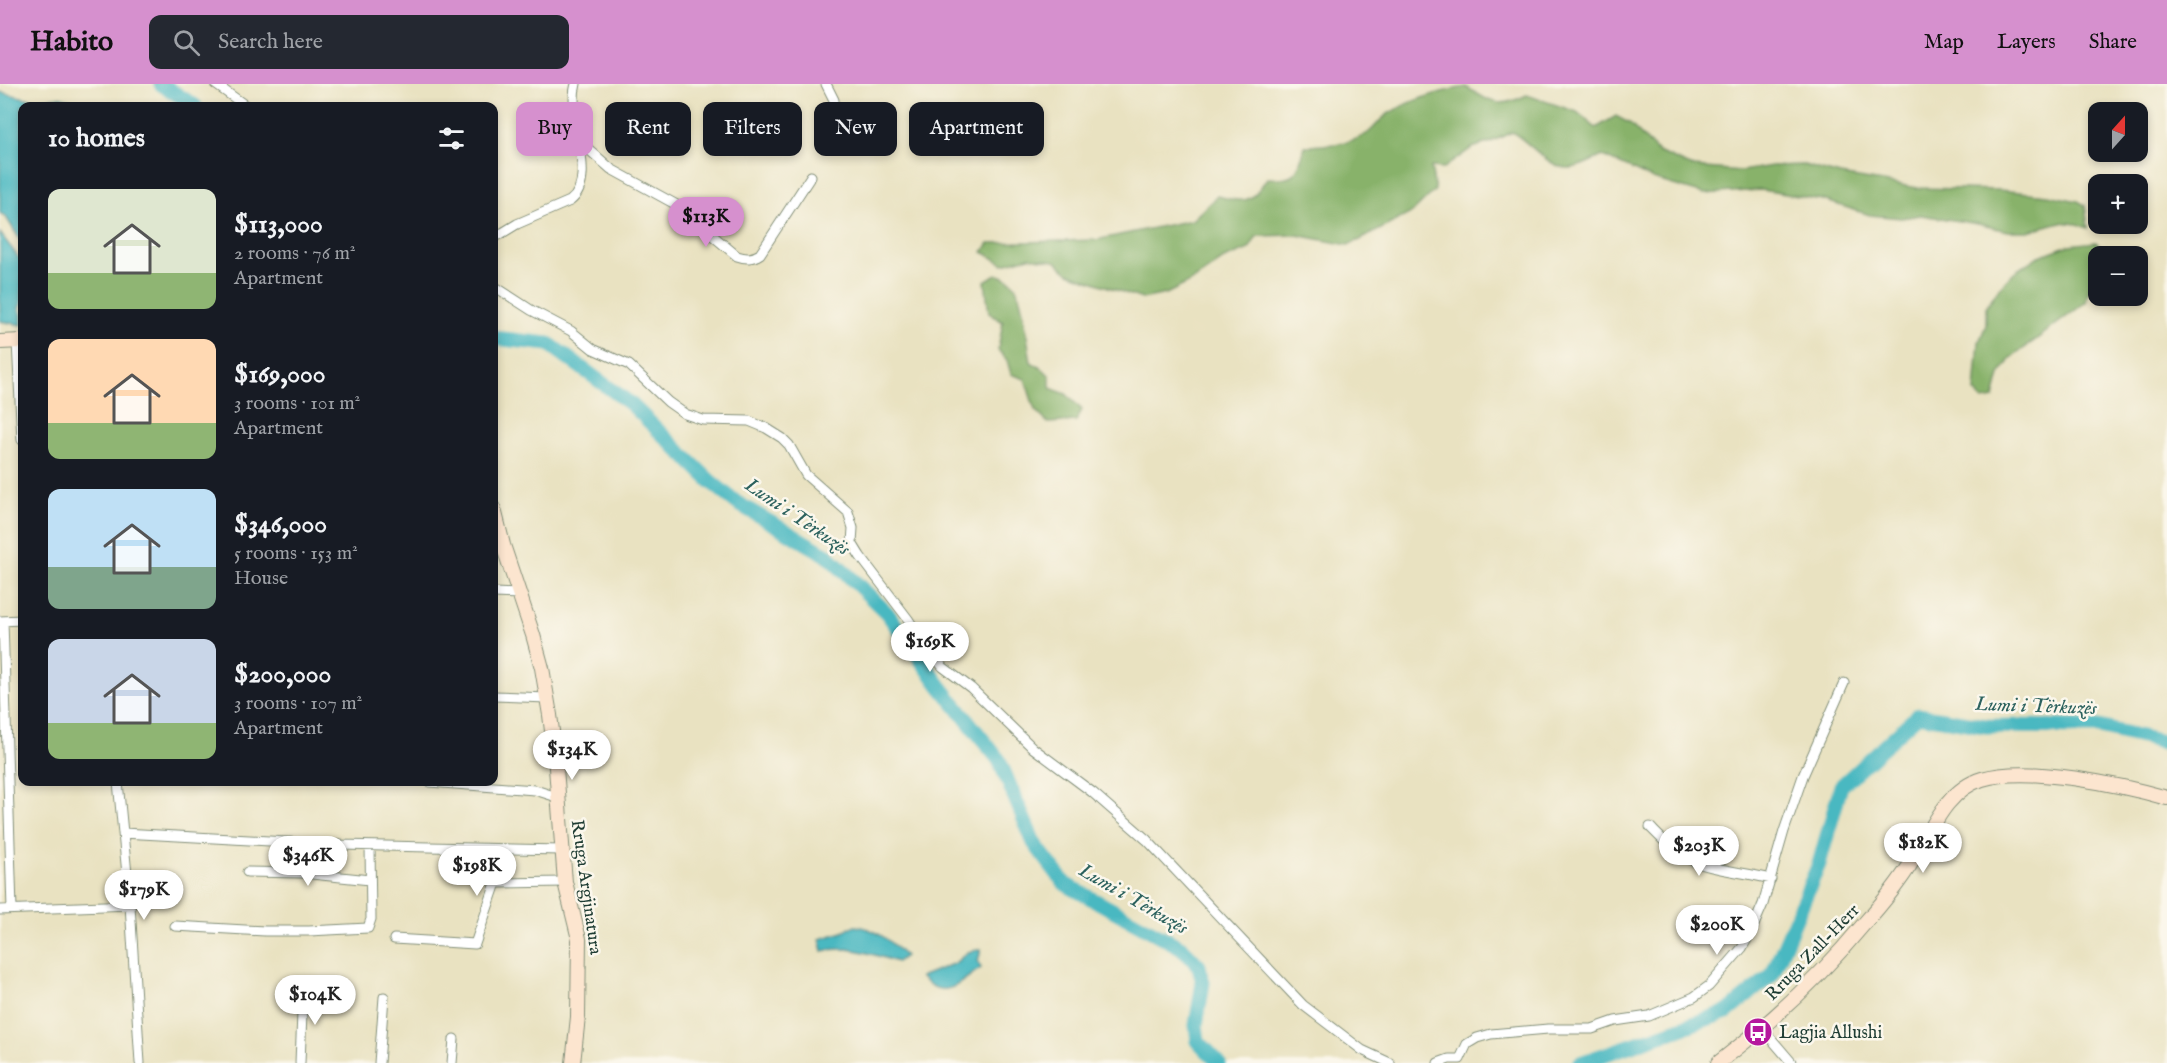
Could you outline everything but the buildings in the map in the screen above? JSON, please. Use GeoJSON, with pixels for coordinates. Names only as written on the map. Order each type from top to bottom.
{"type":"FeatureCollection","features":[{"type":"Feature","properties":{"kind":"street"},"geometry":{"type":"LineString","coordinates":[[215,84],[240,102]]}},
{"type":"Feature","properties":{"kind":"street"},"geometry":{"type":"LineString","coordinates":[[574,102],[576,84]]}},
{"type":"Feature","properties":{"kind":"street"},"geometry":{"type":"LineString","coordinates":[[826,84],[834,100]]}},
{"type":"Feature","properties":{"kind":"street"},"geometry":{"type":"LineString","coordinates":[[593,153],[611,169],[675,204],[737,256],[745,259],[760,254],[811,176]]}},
{"type":"Feature","properties":{"kind":"street"},"geometry":{"type":"LineString","coordinates":[[498,236],[576,196],[582,181],[580,156]]}},
{"type":"Feature","properties":{"kind":"street"},"geometry":{"type":"LineString","coordinates":[[498,289],[531,310],[571,331],[593,349],[629,365],[668,402],[685,414],[703,420],[748,421],[782,438],[789,445],[806,475],[848,512],[853,528],[852,543],[925,646],[943,667],[971,688],[1033,748],[1092,792],[1147,840],[1303,1005],[1362,1050],[1390,1063]]}},
{"type":"Feature","properties":{"kind":"street"},"geometry":{"type":"LineString","coordinates":[[0,342],[18,342]]}},
{"type":"Feature","properties":{"kind":"street","name":"Rruga Argjinatura"},"geometry":{"type":"LineString","coordinates":[[498,546],[519,594],[533,635],[548,698],[555,755],[564,882],[577,925],[580,956],[578,1017],[573,1063]]}},
{"type":"Feature","properties":{"kind":"street"},"geometry":{"type":"LineString","coordinates":[[498,593],[519,594]]}},
{"type":"Feature","properties":{"kind":"street"},"geometry":{"type":"LineString","coordinates":[[12,909],[2,621],[18,620]]}},
{"type":"Feature","properties":{"kind":"street"},"geometry":{"type":"LineString","coordinates":[[1438,1063],[1449,1059],[1462,1061],[1467,1044],[1491,1034],[1548,1029],[1592,1029],[1615,1021],[1649,1016],[1695,997],[1709,986],[1742,948],[1763,904],[1803,776],[1844,683]]}},
{"type":"Feature","properties":{"kind":"street"},"geometry":{"type":"LineString","coordinates":[[498,696],[548,698]]}},
{"type":"Feature","properties":{"kind":"street","name":"Rruga Zall-Herr"},"geometry":{"type":"LineString","coordinates":[[1718,1063],[1762,1028],[1816,978],[1856,934],[1907,870],[1935,819],[1947,804],[1971,784],[1995,777],[2029,775],[2099,783],[2167,798]]}},
{"type":"Feature","properties":{"kind":"street"},"geometry":{"type":"LineString","coordinates":[[118,786],[130,905],[140,1063]]}},
{"type":"Feature","properties":{"kind":"street"},"geometry":{"type":"LineString","coordinates":[[482,786],[535,790],[557,796]]}},
{"type":"Feature","properties":{"kind":"street"},"geometry":{"type":"LineString","coordinates":[[1650,828],[1683,856],[1726,871],[1771,879]]}},
{"type":"Feature","properties":{"kind":"street"},"geometry":{"type":"LineString","coordinates":[[123,833],[370,846],[561,850]]}},
{"type":"Feature","properties":{"kind":"street"},"geometry":{"type":"LineString","coordinates":[[175,926],[244,931],[368,928],[370,846]]}},
{"type":"Feature","properties":{"kind":"street"},"geometry":{"type":"LineString","coordinates":[[247,872],[302,873],[370,880]]}},
{"type":"Feature","properties":{"kind":"street"},"geometry":{"type":"LineString","coordinates":[[394,939],[475,944],[496,883],[564,882]]}},
{"type":"Feature","properties":{"kind":"street"},"geometry":{"type":"LineString","coordinates":[[0,910],[130,905]]}},
{"type":"Feature","properties":{"kind":"street"},"geometry":{"type":"LineString","coordinates":[[300,1063],[303,988]]}},
{"type":"Feature","properties":{"kind":"street"},"geometry":{"type":"LineString","coordinates":[[379,1063],[384,997]]}},
{"type":"Feature","properties":{"kind":"street"},"geometry":{"type":"LineString","coordinates":[[1762,1028],[1792,1063]]}},
{"type":"Feature","properties":{"kind":"street"},"geometry":{"type":"LineString","coordinates":[[452,1063],[454,1039]]}},
{"type":"Feature","properties":{"kind":"green space"},"geometry":{"type":"Polygon","coordinates":[[[1466,87],[1483,97],[1502,103],[1527,95],[1577,112],[1596,128],[1616,116],[1629,123],[1658,152],[1693,167],[1741,171],[1772,166],[1804,165],[1840,175],[1918,188],[1999,190],[2048,195],[2078,201],[2085,205],[2088,228],[2060,222],[2028,231],[2007,231],[1921,215],[1901,218],[1870,215],[1823,200],[1761,190],[1704,194],[1653,179],[1603,156],[1571,168],[1555,165],[1512,132],[1472,148],[1444,168],[1431,167],[1435,190],[1413,212],[1360,240],[1348,245],[1297,235],[1257,236],[1249,249],[1224,259],[1190,282],[1166,294],[1142,299],[1069,273],[1055,261],[1029,257],[1003,264],[983,252],[989,243],[1096,240],[1192,220],[1217,196],[1235,200],[1247,199],[1256,193],[1267,178],[1291,176],[1298,168],[1305,146],[1338,144],[1354,140],[1368,133],[1388,114],[1406,104],[1466,87]]]}},
{"type":"Feature","properties":{"kind":"green space"},"geometry":{"type":"Polygon","coordinates":[[[2096,242],[2100,246],[2088,246],[2086,302],[2010,359],[2000,375],[1994,398],[1983,400],[1975,392],[1979,342],[1986,325],[1986,307],[2013,273],[2037,257],[2069,245],[2096,242]]]}},
{"type":"Feature","properties":{"kind":"green space"},"geometry":{"type":"Polygon","coordinates":[[[996,274],[1010,280],[1017,289],[1031,362],[1050,376],[1050,388],[1066,394],[1082,410],[1076,421],[1048,423],[1035,410],[1025,379],[1011,374],[1007,360],[998,350],[1003,322],[989,313],[985,281],[996,274]]]}},
{"type":"Feature","properties":{"kind":"water"},"geometry":{"type":"Polygon","coordinates":[[[0,92],[34,100],[61,97],[78,102],[18,102],[18,236],[6,217],[0,213],[0,92]]]}},
{"type":"Feature","properties":{"kind":"water"},"geometry":{"type":"Polygon","coordinates":[[[0,233],[18,257],[18,324],[0,321],[0,233]]]}},
{"type":"Feature","properties":{"kind":"water"},"geometry":{"type":"Polygon","coordinates":[[[853,926],[875,932],[888,940],[905,956],[897,962],[852,950],[823,951],[820,939],[843,932],[853,926]]]}},
{"type":"Feature","properties":{"kind":"water"},"geometry":{"type":"Polygon","coordinates":[[[981,949],[978,962],[981,968],[951,988],[937,988],[920,977],[955,963],[968,952],[981,949]]]}},
{"type":"Feature","properties":{"kind":"waterway","name":"Lumi i Tërkuzës"},"geometry":{"type":"LineString","coordinates":[[161,84],[189,102]]}},
{"type":"Feature","properties":{"kind":"waterway","name":"Lumi i Tërkuzës"},"geometry":{"type":"LineString","coordinates":[[498,338],[549,344],[631,404],[710,481],[737,503],[827,555],[887,613],[940,686],[999,760],[1034,843],[1065,884],[1182,948],[1199,966],[1203,983],[1196,1025],[1198,1041],[1219,1063]]}},
{"type":"Feature","properties":{"kind":"waterway","name":"Lumi i Tërkuzës"},"geometry":{"type":"LineString","coordinates":[[1580,1063],[1727,1012],[1772,975],[1819,864],[1841,786],[1918,715],[1986,726],[2099,727],[2167,743]]}},
{"type":"Feature","properties":{"kind":"place","name":"Lagjia Allushi"},"geometry":{"type":"Point","coordinates":[1758,1032]}}]}
